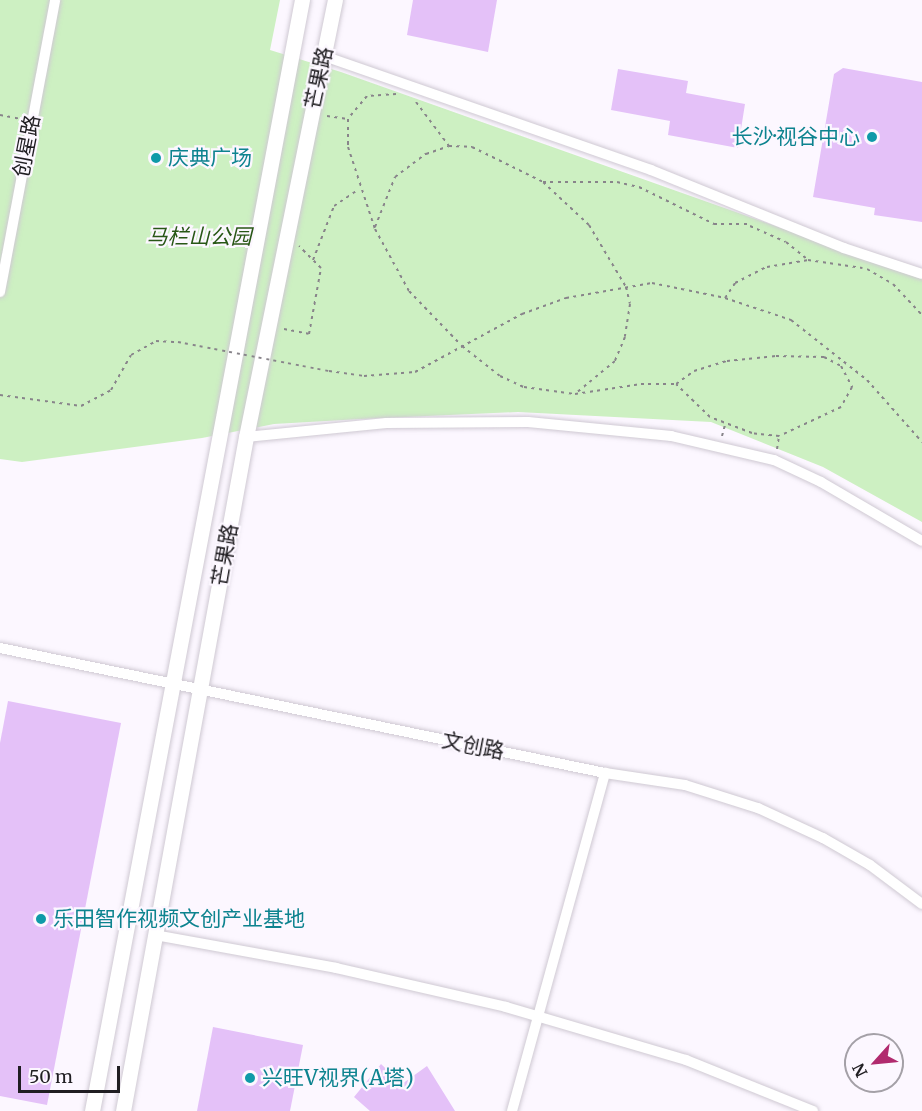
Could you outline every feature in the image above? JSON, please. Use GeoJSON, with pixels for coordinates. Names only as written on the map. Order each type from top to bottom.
{"type":"FeatureCollection","features":[{"type":"Feature","properties":{"kind":"main road","name":"芒果路"},"geometry":{"type":"LineString","coordinates":[[92,1111],[302,0]]}},
{"type":"Feature","properties":{"kind":"main road","name":"芒果路"},"geometry":{"type":"LineString","coordinates":[[123,1111],[246,437],[335,0]]}},
{"type":"Feature","properties":{"kind":"street","name":"创星路"},"geometry":{"type":"LineString","coordinates":[[0,292],[55,0]]}},
{"type":"Feature","properties":{"kind":"street"},"geometry":{"type":"LineString","coordinates":[[324,56],[651,170],[754,212],[922,274]]}},
{"type":"Feature","properties":{"kind":"street"},"geometry":{"type":"LineString","coordinates":[[246,437],[386,423],[492,422],[671,436],[774,460],[821,482],[922,541]]}},
{"type":"Feature","properties":{"kind":"street","name":"文创路"},"geometry":{"type":"LineString","coordinates":[[0,648],[605,773],[685,785],[758,808],[870,865],[922,904]]}},
{"type":"Feature","properties":{"kind":"street"},"geometry":{"type":"LineString","coordinates":[[512,1111],[605,773]]}},
{"type":"Feature","properties":{"kind":"street"},"geometry":{"type":"LineString","coordinates":[[155,935],[336,968],[538,1016],[686,1060],[813,1111]]}},
{"type":"Feature","properties":{"kind":"path"},"geometry":{"type":"LineString","coordinates":[[449,146],[416,102],[396,94],[368,96],[348,119],[348,147],[359,190],[375,229],[409,291],[462,345],[500,376],[524,387],[575,394],[641,384],[676,384],[694,371],[727,361],[824,357],[841,366],[852,387],[842,407],[779,436],[725,425],[694,404],[676,384]]}},
{"type":"Feature","properties":{"kind":"path"},"geometry":{"type":"LineString","coordinates":[[312,113],[348,119]]}},
{"type":"Feature","properties":{"kind":"path"},"geometry":{"type":"LineString","coordinates":[[0,115],[32,121]]}},
{"type":"Feature","properties":{"kind":"path"},"geometry":{"type":"LineString","coordinates":[[375,229],[390,184],[405,167],[449,146],[472,147],[543,182],[589,225],[626,287],[630,304],[626,337],[615,361],[575,394]]}},
{"type":"Feature","properties":{"kind":"path"},"geometry":{"type":"LineString","coordinates":[[543,182],[628,184],[714,224],[750,226],[786,242],[808,260]]}},
{"type":"Feature","properties":{"kind":"path"},"geometry":{"type":"LineString","coordinates":[[313,260],[334,206],[359,190]]}},
{"type":"Feature","properties":{"kind":"path"},"geometry":{"type":"LineString","coordinates":[[750,226],[754,212]]}},
{"type":"Feature","properties":{"kind":"path"},"geometry":{"type":"LineString","coordinates":[[269,327],[309,334],[321,268],[287,235]]}},
{"type":"Feature","properties":{"kind":"path"},"geometry":{"type":"LineString","coordinates":[[725,298],[735,283],[767,267],[808,260],[865,268],[893,284],[922,315]]}},
{"type":"Feature","properties":{"kind":"path"},"geometry":{"type":"LineString","coordinates":[[0,395],[57,405],[81,406],[111,390],[130,355],[156,341],[178,342],[364,376],[415,372],[522,314],[566,298],[652,283],[725,298],[791,320],[845,360],[922,442]]}},
{"type":"Feature","properties":{"kind":"path"},"geometry":{"type":"LineString","coordinates":[[841,366],[845,360]]}},
{"type":"Feature","properties":{"kind":"green space","name":"马栏山公园"},"geometry":{"type":"Polygon","coordinates":[[[0,0],[280,0],[270,50],[341,72],[922,278],[922,522],[823,467],[711,422],[518,412],[361,419],[274,424],[202,438],[22,462],[0,459],[0,0]]]}},
{"type":"Feature","properties":{"kind":"building"},"geometry":{"type":"Polygon","coordinates":[[[413,0],[497,0],[488,52],[407,35],[413,0]]]}},
{"type":"Feature","properties":{"kind":"building","name":"长沙·视谷中心"},"geometry":{"type":"Polygon","coordinates":[[[843,68],[922,82],[922,222],[874,215],[875,208],[813,197],[834,74],[843,68]]]}},
{"type":"Feature","properties":{"kind":"building"},"geometry":{"type":"Polygon","coordinates":[[[618,69],[688,81],[686,93],[745,104],[738,148],[668,135],[670,121],[611,110],[618,69]]]}},
{"type":"Feature","properties":{"kind":"building","name":"乐田智作视频文创产业基地"},"geometry":{"type":"Polygon","coordinates":[[[8,701],[121,723],[47,1105],[0,1096],[0,743],[8,701]]]}},
{"type":"Feature","properties":{"kind":"building","name":"兴旺V视界(A塔)"},"geometry":{"type":"Polygon","coordinates":[[[213,1027],[303,1045],[290,1111],[197,1111],[213,1027]]]}},
{"type":"Feature","properties":{"kind":"building"},"geometry":{"type":"Polygon","coordinates":[[[381,1064],[402,1084],[427,1066],[455,1111],[370,1111],[354,1097],[381,1064]]]}},
{"type":"Feature","properties":{"kind":"place","name":"长沙·视谷中心"},"geometry":{"type":"Point","coordinates":[872,137]}},
{"type":"Feature","properties":{"kind":"place","name":"庆典广场"},"geometry":{"type":"Point","coordinates":[156,158]}},
{"type":"Feature","properties":{"kind":"place","name":"乐田智作视频文创产业基地"},"geometry":{"type":"Point","coordinates":[41,919]}},
{"type":"Feature","properties":{"kind":"place","name":"兴旺V视界(A塔)"},"geometry":{"type":"Point","coordinates":[250,1078]}}]}
